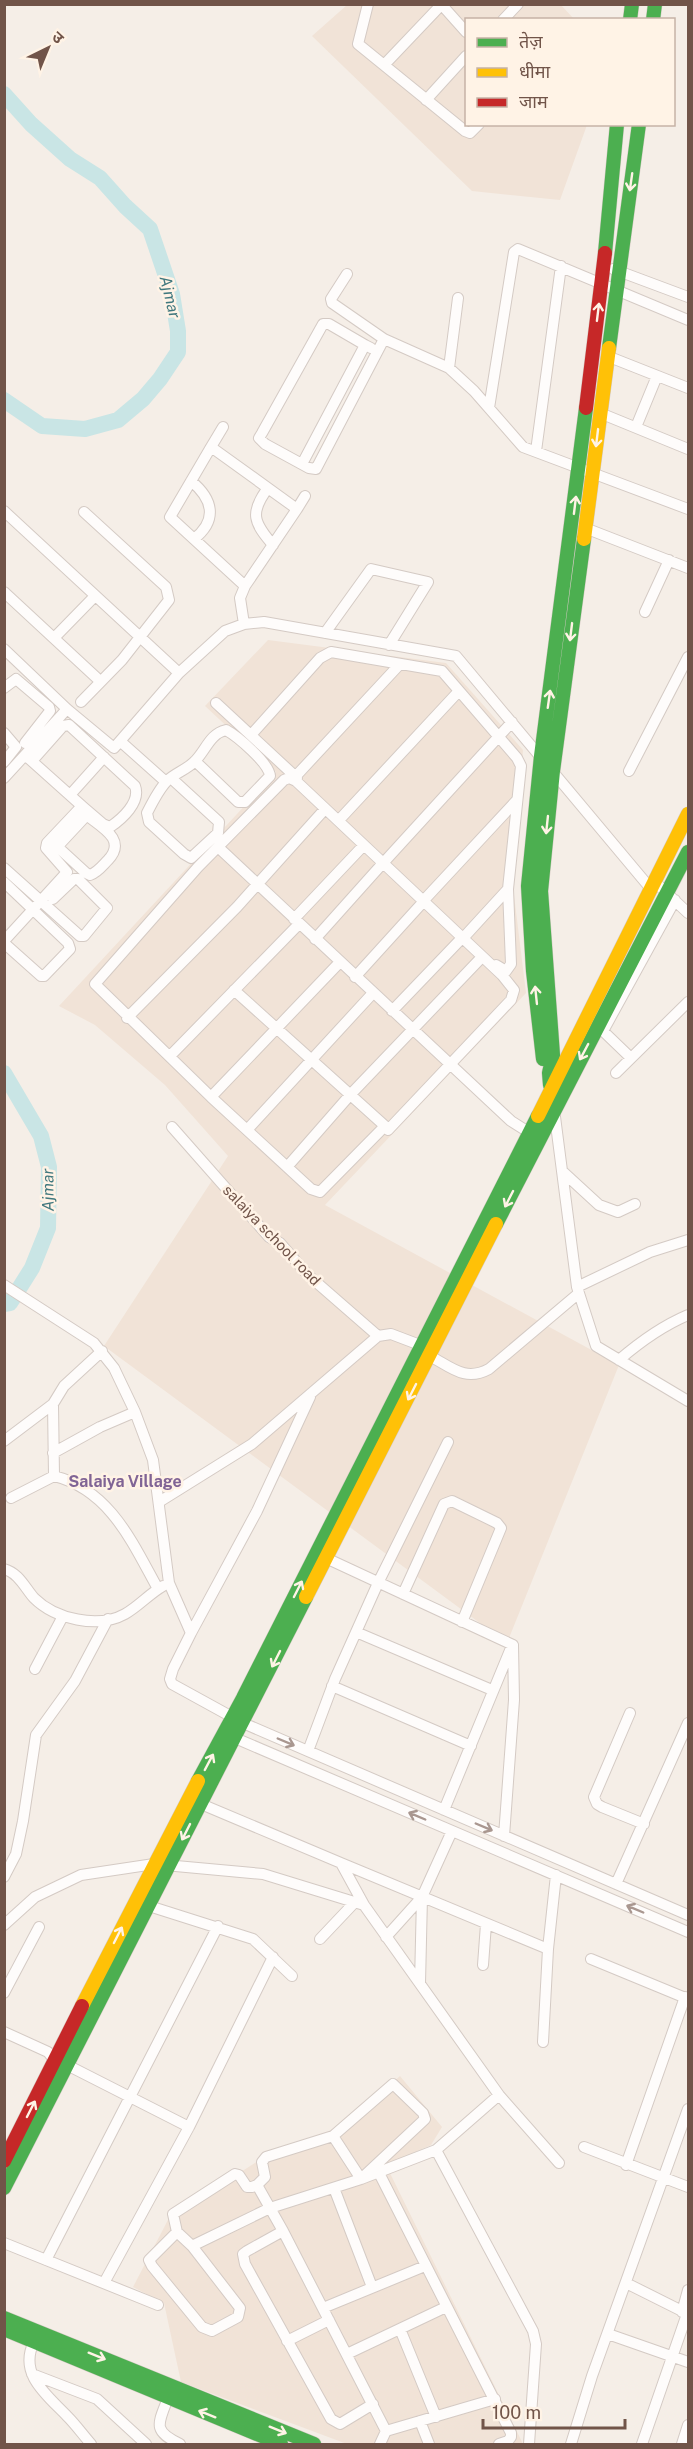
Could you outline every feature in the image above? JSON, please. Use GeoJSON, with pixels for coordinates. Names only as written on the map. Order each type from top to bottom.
{"type":"FeatureCollection","features":[{"type":"Feature","properties":{"kind":"street"},"geometry":{"type":"LineString","coordinates":[[368,4],[358,44],[465,131],[470,133],[477,126]]}},
{"type":"Feature","properties":{"kind":"street"},"geometry":{"type":"LineString","coordinates":[[505,18],[518,4]]}},
{"type":"Feature","properties":{"kind":"street"},"geometry":{"type":"LineString","coordinates":[[384,65],[441,5],[465,31]]}},
{"type":"Feature","properties":{"kind":"street"},"geometry":{"type":"LineString","coordinates":[[426,100],[465,57]]}},
{"type":"Feature","properties":{"kind":"street"},"geometry":{"type":"LineString","coordinates":[[617,126],[586,469],[541,756],[528,886],[533,971],[543,1059],[549,1073],[578,1290],[596,1346],[688,1401]]}},
{"type":"Feature","properties":{"kind":"street"},"geometry":{"type":"LineString","coordinates":[[549,1073],[553,1055],[540,894],[553,771],[585,528],[586,469],[600,413],[639,126]]}},
{"type":"Feature","properties":{"kind":"street"},"geometry":{"type":"LineString","coordinates":[[489,408],[514,252],[520,249],[688,320]]}},
{"type":"Feature","properties":{"kind":"street"},"geometry":{"type":"LineString","coordinates":[[536,451],[561,266]]}},
{"type":"Feature","properties":{"kind":"street"},"geometry":{"type":"LineString","coordinates":[[603,266],[688,297]]}},
{"type":"Feature","properties":{"kind":"street"},"geometry":{"type":"LineString","coordinates":[[347,274],[331,299],[332,303],[384,339],[449,368],[524,447],[688,509]]}},
{"type":"Feature","properties":{"kind":"street"},"geometry":{"type":"LineString","coordinates":[[449,368],[458,298]]}},
{"type":"Feature","properties":{"kind":"street"},"geometry":{"type":"LineString","coordinates":[[330,324],[336,313]]}},
{"type":"Feature","properties":{"kind":"street"},"geometry":{"type":"LineString","coordinates":[[379,353],[330,324],[326,322],[322,324],[260,438],[265,444],[316,469],[379,353],[384,339]]}},
{"type":"Feature","properties":{"kind":"street"},"geometry":{"type":"LineString","coordinates":[[302,464],[365,345]]}},
{"type":"Feature","properties":{"kind":"street"},"geometry":{"type":"LineString","coordinates":[[608,356],[688,388]]}},
{"type":"Feature","properties":{"kind":"street"},"geometry":{"type":"LineString","coordinates":[[636,427],[657,376]]}},
{"type":"Feature","properties":{"kind":"street"},"geometry":{"type":"LineString","coordinates":[[600,413],[688,449]]}},
{"type":"Feature","properties":{"kind":"street"},"geometry":{"type":"LineString","coordinates":[[223,427],[170,517],[245,586]]}},
{"type":"Feature","properties":{"kind":"street"},"geometry":{"type":"LineString","coordinates":[[211,447],[297,509]]}},
{"type":"Feature","properties":{"kind":"street"},"geometry":{"type":"LineString","coordinates":[[191,481],[206,496],[210,514],[208,525],[194,539]]}},
{"type":"Feature","properties":{"kind":"street"},"geometry":{"type":"LineString","coordinates":[[268,488],[257,502],[255,514],[257,525],[273,545]]}},
{"type":"Feature","properties":{"kind":"street"},"geometry":{"type":"LineString","coordinates":[[244,624],[240,598],[245,586],[305,496]]}},
{"type":"Feature","properties":{"kind":"street"},"geometry":{"type":"LineString","coordinates":[[4,512],[179,673]]}},
{"type":"Feature","properties":{"kind":"street"},"geometry":{"type":"LineString","coordinates":[[81,702],[122,660],[166,607],[169,600],[166,587],[84,512]]}},
{"type":"Feature","properties":{"kind":"street"},"geometry":{"type":"LineString","coordinates":[[585,528],[688,568]]}},
{"type":"Feature","properties":{"kind":"street"},"geometry":{"type":"LineString","coordinates":[[645,612],[669,560]]}},
{"type":"Feature","properties":{"kind":"street"},"geometry":{"type":"LineString","coordinates":[[326,633],[371,569],[428,582],[389,645]]}},
{"type":"Feature","properties":{"kind":"street"},"geometry":{"type":"LineString","coordinates":[[4,592],[100,681]]}},
{"type":"Feature","properties":{"kind":"street"},"geometry":{"type":"LineString","coordinates":[[54,638],[95,596]]}},
{"type":"Feature","properties":{"kind":"street"},"geometry":{"type":"LineString","coordinates":[[4,649],[67,709],[114,748],[179,673],[225,631],[244,624],[264,622],[456,656],[653,885],[672,897],[688,913]]}},
{"type":"Feature","properties":{"kind":"street"},"geometry":{"type":"LineString","coordinates":[[216,703],[424,901],[502,970],[510,969],[508,890],[521,766],[442,671],[331,652],[320,658],[251,735]]}},
{"type":"Feature","properties":{"kind":"street"},"geometry":{"type":"LineString","coordinates":[[629,771],[685,675],[688,657]]}},
{"type":"Feature","properties":{"kind":"street"},"geometry":{"type":"LineString","coordinates":[[295,777],[400,664]]}},
{"type":"Feature","properties":{"kind":"street"},"geometry":{"type":"LineString","coordinates":[[4,688],[16,679],[49,707],[50,711],[28,752]]}},
{"type":"Feature","properties":{"kind":"street"},"geometry":{"type":"LineString","coordinates":[[340,819],[459,691]]}},
{"type":"Feature","properties":{"kind":"street"},"geometry":{"type":"LineString","coordinates":[[4,778],[67,709]]}},
{"type":"Feature","properties":{"kind":"street"},"geometry":{"type":"LineString","coordinates":[[315,939],[512,722]]}},
{"type":"Feature","properties":{"kind":"street"},"geometry":{"type":"LineString","coordinates":[[4,724],[28,752],[70,795],[103,824],[110,827],[135,801],[138,793],[135,786],[69,725],[63,726],[28,752]]}},
{"type":"Feature","properties":{"kind":"street"},"geometry":{"type":"LineString","coordinates":[[120,741],[168,780],[219,822],[218,833],[191,858],[149,822],[147,813],[168,780],[195,761],[212,736],[226,730],[263,762],[270,776],[245,802],[238,802],[195,761]]}},
{"type":"Feature","properties":{"kind":"street"},"geometry":{"type":"LineString","coordinates":[[4,733],[16,747],[4,762]]}},
{"type":"Feature","properties":{"kind":"street"},"geometry":{"type":"LineString","coordinates":[[70,795],[104,758]]}},
{"type":"Feature","properties":{"kind":"street"},"geometry":{"type":"LineString","coordinates":[[384,862],[289,777],[218,848],[95,984],[127,1018],[311,1189],[320,1192],[385,1126]]}},
{"type":"Feature","properties":{"kind":"street"},"geometry":{"type":"LineString","coordinates":[[355,977],[517,800]]}},
{"type":"Feature","properties":{"kind":"street"},"geometry":{"type":"LineString","coordinates":[[54,843],[82,806]]}},
{"type":"Feature","properties":{"kind":"street"},"geometry":{"type":"LineString","coordinates":[[127,1018],[257,885],[325,809]]}},
{"type":"Feature","properties":{"kind":"street"},"geometry":{"type":"LineString","coordinates":[[4,2188],[154,1864],[230,1735],[327,1558],[417,1367],[420,1344],[530,1133],[653,885],[685,829],[688,814]]}},
{"type":"Feature","properties":{"kind":"street"},"geometry":{"type":"LineString","coordinates":[[4,882],[41,905],[68,943],[70,949],[66,955],[44,976],[40,976],[4,942],[41,905],[67,872],[46,848],[89,817],[116,841],[117,848],[115,853],[95,873],[90,875],[54,843]]}},
{"type":"Feature","properties":{"kind":"street"},"geometry":{"type":"LineString","coordinates":[[170,1056],[297,922],[364,845]]}},
{"type":"Feature","properties":{"kind":"street"},"geometry":{"type":"LineString","coordinates":[[218,848],[511,1120],[530,1133]]}},
{"type":"Feature","properties":{"kind":"street"},"geometry":{"type":"LineString","coordinates":[[631,1058],[603,1031],[672,897],[688,852]]}},
{"type":"Feature","properties":{"kind":"street"},"geometry":{"type":"LineString","coordinates":[[4,868],[41,905],[80,936],[84,936],[107,908],[78,879],[74,879],[41,905]]}},
{"type":"Feature","properties":{"kind":"street"},"geometry":{"type":"LineString","coordinates":[[393,1011],[508,890]]}},
{"type":"Feature","properties":{"kind":"street"},"geometry":{"type":"LineString","coordinates":[[238,1720],[417,1367],[430,1356],[554,1109],[672,897]]}},
{"type":"Feature","properties":{"kind":"street"},"geometry":{"type":"LineString","coordinates":[[234,990],[388,1130],[511,1000],[514,990],[464,937]]}},
{"type":"Feature","properties":{"kind":"street"},"geometry":{"type":"LineString","coordinates":[[286,1167],[350,1095],[482,957]]}},
{"type":"Feature","properties":{"kind":"street"},"geometry":{"type":"LineString","coordinates":[[211,1097],[340,962]]}},
{"type":"Feature","properties":{"kind":"street"},"geometry":{"type":"LineString","coordinates":[[247,1130],[373,993]]}},
{"type":"Feature","properties":{"kind":"street"},"geometry":{"type":"LineString","coordinates":[[616,1073],[688,1002]]}},
{"type":"Feature","properties":{"kind":"street","name":"salaiya school road"},"geometry":{"type":"LineString","coordinates":[[172,1127],[270,1237],[280,1243],[308,1275],[378,1336]]}},
{"type":"Feature","properties":{"kind":"street"},"geometry":{"type":"LineString","coordinates":[[562,1171],[599,1205],[618,1212],[635,1204]]}},
{"type":"Feature","properties":{"kind":"street"},"geometry":{"type":"LineString","coordinates":[[430,1356],[465,1374],[477,1375],[489,1369],[578,1290],[650,1251],[688,1240]]}},
{"type":"Feature","properties":{"kind":"street"},"geometry":{"type":"LineString","coordinates":[[4,1285],[94,1343],[114,1368],[135,1412],[153,1460],[169,1583],[190,1633]]}},
{"type":"Feature","properties":{"kind":"street"},"geometry":{"type":"LineString","coordinates":[[619,1360],[643,1339],[667,1324],[688,1315]]}},
{"type":"Feature","properties":{"kind":"street"},"geometry":{"type":"LineString","coordinates":[[159,1502],[252,1444],[378,1336],[391,1334],[420,1344]]}},
{"type":"Feature","properties":{"kind":"street"},"geometry":{"type":"LineString","coordinates":[[4,1441],[53,1404],[64,1386],[102,1352]]}},
{"type":"Feature","properties":{"kind":"street"},"geometry":{"type":"LineString","coordinates":[[311,1394],[257,1511],[172,1669],[170,1679],[172,1684],[238,1720],[688,1915]]}},
{"type":"Feature","properties":{"kind":"street"},"geometry":{"type":"LineString","coordinates":[[53,1404],[54,1476]]}},
{"type":"Feature","properties":{"kind":"street"},"geometry":{"type":"LineString","coordinates":[[53,1453],[100,1427],[135,1412]]}},
{"type":"Feature","properties":{"kind":"street"},"geometry":{"type":"LineString","coordinates":[[308,1751],[332,1686],[378,1583],[448,1442]]}},
{"type":"Feature","properties":{"kind":"street"},"geometry":{"type":"LineString","coordinates":[[11,1498],[54,1476],[81,1486],[121,1522],[158,1589]]}},
{"type":"Feature","properties":{"kind":"street"},"geometry":{"type":"LineString","coordinates":[[403,1594],[444,1504],[452,1501],[497,1523],[501,1528],[462,1622]]}},
{"type":"Feature","properties":{"kind":"street"},"geometry":{"type":"LineString","coordinates":[[327,1558],[513,1645]]}},
{"type":"Feature","properties":{"kind":"street"},"geometry":{"type":"LineString","coordinates":[[4,1569],[10,1570],[18,1577],[35,1598],[51,1611],[71,1620],[108,1619],[132,1610],[169,1583]]}},
{"type":"Feature","properties":{"kind":"street"},"geometry":{"type":"LineString","coordinates":[[34,1669],[63,1617]]}},
{"type":"Feature","properties":{"kind":"street"},"geometry":{"type":"LineString","coordinates":[[4,1877],[16,1854],[36,1735],[75,1681],[108,1619]]}},
{"type":"Feature","properties":{"kind":"street"},"geometry":{"type":"LineString","coordinates":[[356,1632],[492,1690]]}},
{"type":"Feature","properties":{"kind":"street"},"geometry":{"type":"LineString","coordinates":[[444,1810],[492,1690],[513,1645]]}},
{"type":"Feature","properties":{"kind":"street"},"geometry":{"type":"LineString","coordinates":[[504,1836],[514,1700],[513,1645]]}},
{"type":"Feature","properties":{"kind":"street"},"geometry":{"type":"LineString","coordinates":[[332,1686],[471,1746]]}},
{"type":"Feature","properties":{"kind":"street"},"geometry":{"type":"LineString","coordinates":[[630,1713],[594,1797],[597,1804],[602,1807],[644,1824]]}},
{"type":"Feature","properties":{"kind":"street"},"geometry":{"type":"LineString","coordinates":[[616,1884],[688,1723]]}},
{"type":"Feature","properties":{"kind":"street"},"geometry":{"type":"LineString","coordinates":[[4,2161],[149,1906],[201,1804],[230,1735]]}},
{"type":"Feature","properties":{"kind":"street"},"geometry":{"type":"LineString","coordinates":[[230,1735],[688,1932]]}},
{"type":"Feature","properties":{"kind":"street"},"geometry":{"type":"LineString","coordinates":[[201,1804],[548,1949]]}},
{"type":"Feature","properties":{"kind":"street"},"geometry":{"type":"LineString","coordinates":[[386,1936],[422,1897],[453,1831]]}},
{"type":"Feature","properties":{"kind":"street"},"geometry":{"type":"LineString","coordinates":[[341,1863],[359,1904],[386,1936],[499,2095],[560,2163]]}},
{"type":"Feature","properties":{"kind":"street"},"geometry":{"type":"LineString","coordinates":[[4,1925],[35,1897],[81,1875],[154,1864],[263,1874],[359,1904]]}},
{"type":"Feature","properties":{"kind":"street"},"geometry":{"type":"LineString","coordinates":[[543,2042],[548,1949],[556,1875]]}},
{"type":"Feature","properties":{"kind":"street"},"geometry":{"type":"LineString","coordinates":[[420,1983],[422,1897]]}},
{"type":"Feature","properties":{"kind":"street"},"geometry":{"type":"LineString","coordinates":[[320,1939],[359,1904]]}},
{"type":"Feature","properties":{"kind":"street"},"geometry":{"type":"LineString","coordinates":[[149,1906],[218,1926],[253,1939],[292,1976]]}},
{"type":"Feature","properties":{"kind":"street"},"geometry":{"type":"LineString","coordinates":[[483,1965],[486,1924]]}},
{"type":"Feature","properties":{"kind":"street"},"geometry":{"type":"LineString","coordinates":[[46,2260],[218,1926]]}},
{"type":"Feature","properties":{"kind":"street"},"geometry":{"type":"LineString","coordinates":[[4,1994],[39,1927]]}},
{"type":"Feature","properties":{"kind":"street"},"geometry":{"type":"LineString","coordinates":[[104,2283],[189,2127],[273,1957]]}},
{"type":"Feature","properties":{"kind":"street"},"geometry":{"type":"LineString","coordinates":[[591,1959],[687,1998],[627,2165]]}},
{"type":"Feature","properties":{"kind":"street"},"geometry":{"type":"LineString","coordinates":[[4,2032],[48,2052],[61,2063],[189,2127]]}},
{"type":"Feature","properties":{"kind":"street"},"geometry":{"type":"LineString","coordinates":[[177,2232],[149,2260],[202,2327],[212,2331],[238,2317],[240,2308],[192,2246],[177,2232],[173,2217],[176,2211],[235,2174],[239,2175],[247,2187],[257,2185],[265,2177],[262,2162],[266,2157],[333,2136],[390,2085],[396,2085],[423,2113],[425,2119],[361,2180]]}},
{"type":"Feature","properties":{"kind":"street"},"geometry":{"type":"LineString","coordinates":[[192,2246],[270,2208],[361,2180],[436,2150],[499,2095]]}},
{"type":"Feature","properties":{"kind":"street"},"geometry":{"type":"LineString","coordinates":[[571,2445],[688,2109]]}},
{"type":"Feature","properties":{"kind":"street"},"geometry":{"type":"LineString","coordinates":[[333,2136],[361,2180]]}},
{"type":"Feature","properties":{"kind":"street"},"geometry":{"type":"LineString","coordinates":[[584,2147],[688,2187]]}},
{"type":"Feature","properties":{"kind":"street"},"geometry":{"type":"LineString","coordinates":[[436,2150],[535,2337],[529,2445]]}},
{"type":"Feature","properties":{"kind":"street"},"geometry":{"type":"LineString","coordinates":[[379,2173],[510,2433],[511,2437],[508,2441],[499,2445]]}},
{"type":"Feature","properties":{"kind":"street"},"geometry":{"type":"LineString","coordinates":[[257,2185],[284,2231],[386,2432]]}},
{"type":"Feature","properties":{"kind":"street"},"geometry":{"type":"LineString","coordinates":[[334,2188],[372,2287]]}},
{"type":"Feature","properties":{"kind":"street"},"geometry":{"type":"LineString","coordinates":[[284,2231],[243,2254],[245,2264],[331,2420],[340,2424],[373,2404]]}},
{"type":"Feature","properties":{"kind":"street"},"geometry":{"type":"LineString","coordinates":[[4,2243],[158,2305]]}},
{"type":"Feature","properties":{"kind":"street"},"geometry":{"type":"LineString","coordinates":[[323,2308],[425,2266]]}},
{"type":"Feature","properties":{"kind":"street"},"geometry":{"type":"LineString","coordinates":[[626,2283],[686,2313]]}},
{"type":"Feature","properties":{"kind":"street"},"geometry":{"type":"LineString","coordinates":[[642,2445],[686,2313],[688,2290]]}},
{"type":"Feature","properties":{"kind":"street"},"geometry":{"type":"LineString","coordinates":[[347,2354],[446,2307]]}},
{"type":"Feature","properties":{"kind":"street"},"geometry":{"type":"LineString","coordinates":[[4,2318],[35,2337]]}},
{"type":"Feature","properties":{"kind":"street"},"geometry":{"type":"LineString","coordinates":[[287,2341],[329,2320]]}},
{"type":"Feature","properties":{"kind":"street"},"geometry":{"type":"LineString","coordinates":[[4,2329],[35,2337],[171,2393],[314,2445]]}},
{"type":"Feature","properties":{"kind":"street"},"geometry":{"type":"LineString","coordinates":[[400,2329],[436,2417]]}},
{"type":"Feature","properties":{"kind":"street"},"geometry":{"type":"LineString","coordinates":[[608,2334],[688,2362]]}},
{"type":"Feature","properties":{"kind":"street"},"geometry":{"type":"LineString","coordinates":[[35,2337],[28,2364],[36,2383],[91,2445]]}},
{"type":"Feature","properties":{"kind":"street"},"geometry":{"type":"LineString","coordinates":[[32,2374],[97,2399],[146,2445]]}},
{"type":"Feature","properties":{"kind":"street"},"geometry":{"type":"LineString","coordinates":[[50,2399],[62,2385]]}},
{"type":"Feature","properties":{"kind":"street"},"geometry":{"type":"LineString","coordinates":[[171,2393],[159,2424],[162,2433],[180,2445]]}},
{"type":"Feature","properties":{"kind":"street"},"geometry":{"type":"LineString","coordinates":[[171,2393],[281,2445]]}},
{"type":"Feature","properties":{"kind":"street"},"geometry":{"type":"LineString","coordinates":[[380,2445],[386,2432],[495,2400]]}},
{"type":"Feature","properties":{"kind":"street"},"geometry":{"type":"LineString","coordinates":[[420,2421],[429,2445]]}},
{"type":"Feature","properties":{"kind":"street"},"geometry":{"type":"LineString","coordinates":[[682,2445],[688,2425]]}},
{"type":"Feature","properties":{"kind":"street"},"geometry":{"type":"LineString","coordinates":[[153,2445],[162,2433]]}},
{"type":"Feature","properties":{"kind":"shaded area"},"geometry":{"type":"Polygon","coordinates":[[[347,5],[561,5],[573,18],[465,18],[465,126],[587,126],[560,200],[472,191],[312,36],[347,5]]]}},
{"type":"Feature","properties":{"kind":"shaded area"},"geometry":{"type":"Polygon","coordinates":[[[268,640],[446,663],[523,750],[513,887],[526,993],[325,1205],[619,1365],[507,1643],[104,1346],[228,1156],[165,1085],[95,1025],[59,1006],[276,772],[205,706],[268,640]]]}},
{"type":"Feature","properties":{"kind":"shaded area"},"geometry":{"type":"Polygon","coordinates":[[[400,2076],[442,2127],[431,2145],[386,2165],[523,2444],[347,2444],[181,2382],[164,2303],[133,2287],[169,2218],[258,2161],[334,2135],[400,2076]]]}},
{"type":"Feature","properties":{"kind":"waterway","name":"Ajmar"},"geometry":{"type":"LineString","coordinates":[[4,94],[31,124],[70,159],[100,178],[150,229],[172,294],[178,331],[178,352],[160,379],[143,399],[118,420],[85,429],[42,426],[4,400]]}},
{"type":"Feature","properties":{"kind":"waterway","name":"Ajmar"},"geometry":{"type":"LineString","coordinates":[[4,1073],[41,1136],[49,1167],[48,1228],[32,1268],[10,1303],[4,1304]]}},
{"type":"Feature","properties":{"kind":"traffic: fast"},"geometry":{"type":"LineString","coordinates":[[630,18],[632,4]]}},
{"type":"Feature","properties":{"kind":"traffic: fast"},"geometry":{"type":"LineString","coordinates":[[653,18],[655,4]]}},
{"type":"Feature","properties":{"kind":"traffic: fast"},"geometry":{"type":"LineString","coordinates":[[605,253],[617,126]]}},
{"type":"Feature","properties":{"kind":"traffic: fast"},"geometry":{"type":"LineString","coordinates":[[609,348],[639,126]]}},
{"type":"Feature","properties":{"kind":"traffic: fast"},"geometry":{"type":"LineString","coordinates":[[543,1059],[533,971],[528,886],[541,756],[586,408]]}},
{"type":"Feature","properties":{"kind":"traffic: fast"},"geometry":{"type":"LineString","coordinates":[[550,1085],[549,1073],[553,1055],[541,891],[553,771],[584,539]]}},
{"type":"Feature","properties":{"kind":"traffic: fast"},"geometry":{"type":"LineString","coordinates":[[496,1224],[688,852]]}},
{"type":"Feature","properties":{"kind":"traffic: fast"},"geometry":{"type":"LineString","coordinates":[[198,1781],[243,1698],[538,1116]]}},
{"type":"Feature","properties":{"kind":"traffic: fast"},"geometry":{"type":"LineString","coordinates":[[4,2188],[306,1597]]}},
{"type":"Feature","properties":{"kind":"traffic: fast"},"geometry":{"type":"LineString","coordinates":[[4,2318],[314,2444]]}},
{"type":"Feature","properties":{"kind":"traffic: fast"},"geometry":{"type":"LineString","coordinates":[[4,2329],[281,2444]]}},
{"type":"Feature","properties":{"kind":"traffic: slow"},"geometry":{"type":"LineString","coordinates":[[584,539],[609,348]]}},
{"type":"Feature","properties":{"kind":"traffic: slow"},"geometry":{"type":"LineString","coordinates":[[538,1116],[688,814]]}},
{"type":"Feature","properties":{"kind":"traffic: slow"},"geometry":{"type":"LineString","coordinates":[[306,1597],[496,1224]]}},
{"type":"Feature","properties":{"kind":"traffic: slow"},"geometry":{"type":"LineString","coordinates":[[82,2006],[198,1781]]}},
{"type":"Feature","properties":{"kind":"traffic: jam"},"geometry":{"type":"LineString","coordinates":[[586,408],[605,253]]}},
{"type":"Feature","properties":{"kind":"traffic: jam"},"geometry":{"type":"LineString","coordinates":[[4,2161],[82,2006]]}},
{"type":"Feature","properties":{"kind":"district","name":"Salaiya Village"},"geometry":{"type":"Point","coordinates":[125,1481]}}]}
